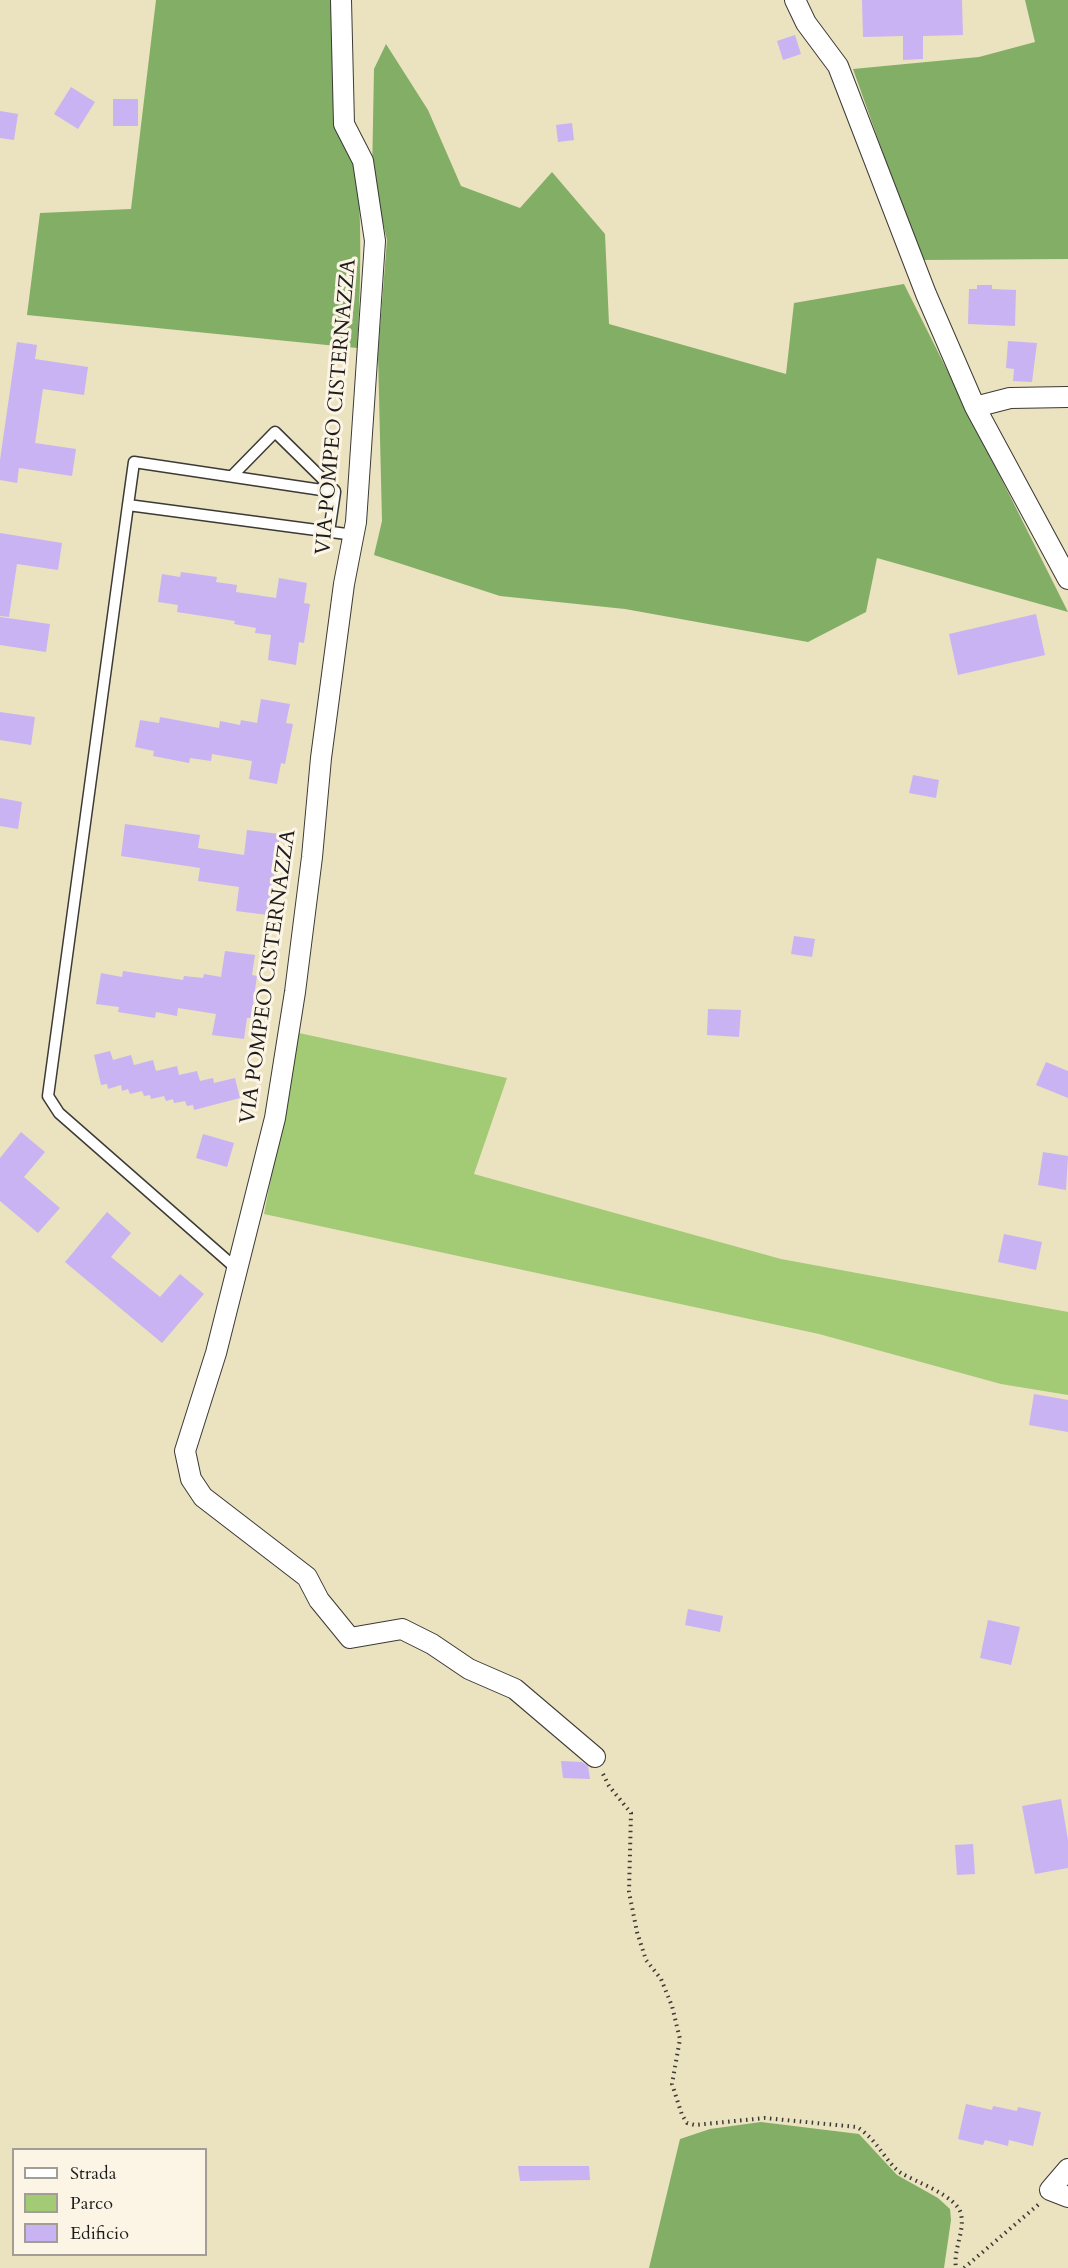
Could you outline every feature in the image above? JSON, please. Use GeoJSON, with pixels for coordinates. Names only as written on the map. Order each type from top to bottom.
{"type":"FeatureCollection","features":[{"type":"Feature","properties":{"kind":"street","name":"VIA POMPEO CISTERNAZZA"},"geometry":{"type":"LineString","coordinates":[[341,0],[344,124],[363,161],[375,241],[354,535],[321,758],[312,857],[295,992],[274,1118],[238,1270],[211,1371],[185,1451],[191,1479],[203,1497],[307,1577],[319,1600],[350,1638],[402,1629],[432,1644],[469,1670],[515,1689],[595,1757]]}},
{"type":"Feature","properties":{"kind":"street"},"geometry":{"type":"LineString","coordinates":[[795,0],[806,23],[838,66],[926,294],[975,408],[1068,579]]}},
{"type":"Feature","properties":{"kind":"street"},"geometry":{"type":"LineString","coordinates":[[975,408],[1010,398],[1068,397]]}},
{"type":"Feature","properties":{"kind":"street"},"geometry":{"type":"LineString","coordinates":[[1059,2193],[1068,2169]]}},
{"type":"Feature","properties":{"kind":"lane"},"geometry":{"type":"LineString","coordinates":[[232,476],[274,432],[335,492]]}},
{"type":"Feature","properties":{"kind":"lane"},"geometry":{"type":"LineString","coordinates":[[238,1270],[59,1113],[48,1096],[135,462],[335,492]]}},
{"type":"Feature","properties":{"kind":"lane"},"geometry":{"type":"LineString","coordinates":[[329,532],[335,492]]}},
{"type":"Feature","properties":{"kind":"lane"},"geometry":{"type":"LineString","coordinates":[[128,505],[354,535]]}},
{"type":"Feature","properties":{"kind":"path"},"geometry":{"type":"LineString","coordinates":[[595,1757],[609,1786],[631,1813],[629,1893],[637,1932],[646,1960],[661,1980],[680,2039],[672,2084],[681,2115],[687,2122],[695,2125],[765,2118],[856,2127],[869,2135],[898,2171],[951,2200],[960,2211],[962,2224],[954,2256],[956,2268]]}},
{"type":"Feature","properties":{"kind":"path"},"geometry":{"type":"LineString","coordinates":[[964,2268],[1043,2200],[1059,2193]]}},
{"type":"Feature","properties":{"kind":"green space"},"geometry":{"type":"Polygon","coordinates":[[[156,0],[331,0],[342,144],[351,154],[358,189],[360,248],[357,348],[27,315],[40,213],[131,209],[156,0]]]}},
{"type":"Feature","properties":{"kind":"green space"},"geometry":{"type":"Polygon","coordinates":[[[1025,0],[1068,0],[1068,259],[921,260],[853,69],[979,57],[1035,42],[1025,0]]]}},
{"type":"Feature","properties":{"kind":"green space"},"geometry":{"type":"Polygon","coordinates":[[[386,44],[428,110],[461,186],[520,208],[552,172],[605,234],[609,324],[786,374],[794,303],[904,284],[1068,612],[877,558],[866,612],[808,642],[625,609],[500,596],[374,555],[382,521],[378,354],[387,240],[372,176],[374,69],[386,44]]]}},
{"type":"Feature","properties":{"kind":"green space"},"geometry":{"type":"Polygon","coordinates":[[[299,1033],[507,1078],[474,1174],[781,1259],[1068,1312],[1068,1395],[1001,1384],[819,1334],[264,1214],[299,1033]]]}},
{"type":"Feature","properties":{"kind":"green space"},"geometry":{"type":"Polygon","coordinates":[[[761,2122],[859,2134],[897,2175],[938,2198],[950,2209],[951,2220],[944,2268],[649,2268],[680,2139],[710,2129],[761,2122]]]}},
{"type":"Feature","properties":{"kind":"building"},"geometry":{"type":"Polygon","coordinates":[[[862,0],[962,0],[963,35],[923,36],[923,59],[903,60],[903,36],[863,37],[862,0]]]}},
{"type":"Feature","properties":{"kind":"building"},"geometry":{"type":"Polygon","coordinates":[[[795,35],[801,54],[783,60],[777,41],[795,35]]]}},
{"type":"Feature","properties":{"kind":"building"},"geometry":{"type":"Polygon","coordinates":[[[71,87],[95,102],[78,129],[54,114],[71,87]]]}},
{"type":"Feature","properties":{"kind":"building"},"geometry":{"type":"Polygon","coordinates":[[[113,99],[138,99],[138,126],[113,126],[113,99]]]}},
{"type":"Feature","properties":{"kind":"building"},"geometry":{"type":"Polygon","coordinates":[[[0,111],[18,114],[14,140],[0,138],[0,111]]]}},
{"type":"Feature","properties":{"kind":"building"},"geometry":{"type":"Polygon","coordinates":[[[572,123],[574,140],[558,142],[556,125],[572,123]]]}},
{"type":"Feature","properties":{"kind":"building"},"geometry":{"type":"Polygon","coordinates":[[[977,285],[992,285],[992,289],[1016,290],[1015,326],[968,324],[969,289],[977,289],[977,285]]]}},
{"type":"Feature","properties":{"kind":"building"},"geometry":{"type":"Polygon","coordinates":[[[1008,341],[1037,343],[1032,382],[1013,381],[1014,369],[1006,368],[1008,341]]]}},
{"type":"Feature","properties":{"kind":"building"},"geometry":{"type":"Polygon","coordinates":[[[17,342],[37,345],[35,359],[88,367],[84,395],[43,389],[35,443],[76,449],[72,476],[19,468],[17,483],[0,480],[0,460],[17,342]]]}},
{"type":"Feature","properties":{"kind":"building"},"geometry":{"type":"Polygon","coordinates":[[[0,533],[62,543],[58,570],[17,564],[9,617],[0,616],[0,533]]]}},
{"type":"Feature","properties":{"kind":"building"},"geometry":{"type":"Polygon","coordinates":[[[181,572],[217,577],[216,582],[237,585],[236,592],[276,598],[279,578],[307,583],[304,603],[310,604],[304,643],[299,642],[296,665],[268,660],[271,635],[255,633],[256,628],[234,624],[235,621],[177,612],[178,605],[158,602],[162,574],[180,577],[181,572]]]}},
{"type":"Feature","properties":{"kind":"building"},"geometry":{"type":"Polygon","coordinates":[[[1036,614],[1045,655],[958,675],[949,634],[1036,614]]]}},
{"type":"Feature","properties":{"kind":"building"},"geometry":{"type":"Polygon","coordinates":[[[0,617],[50,624],[46,652],[0,645],[0,617]]]}},
{"type":"Feature","properties":{"kind":"building"},"geometry":{"type":"Polygon","coordinates":[[[261,699],[290,704],[286,723],[293,724],[285,764],[281,763],[277,784],[249,779],[252,761],[212,754],[211,761],[190,758],[189,763],[153,756],[154,751],[135,747],[140,720],[159,723],[160,717],[219,728],[220,721],[240,725],[241,720],[257,723],[261,699]]]}},
{"type":"Feature","properties":{"kind":"building"},"geometry":{"type":"Polygon","coordinates":[[[0,712],[35,717],[31,745],[0,740],[0,712]]]}},
{"type":"Feature","properties":{"kind":"building"},"geometry":{"type":"Polygon","coordinates":[[[913,775],[939,780],[936,798],[909,793],[913,775]]]}},
{"type":"Feature","properties":{"kind":"building"},"geometry":{"type":"Polygon","coordinates":[[[0,798],[22,802],[18,829],[0,826],[0,798]]]}},
{"type":"Feature","properties":{"kind":"building"},"geometry":{"type":"Polygon","coordinates":[[[125,824],[200,835],[198,848],[244,855],[247,830],[280,834],[268,915],[236,911],[239,887],[198,881],[200,868],[121,856],[125,824]]]}},
{"type":"Feature","properties":{"kind":"building"},"geometry":{"type":"Polygon","coordinates":[[[794,936],[815,939],[812,957],[791,954],[794,936]]]}},
{"type":"Feature","properties":{"kind":"building"},"geometry":{"type":"Polygon","coordinates":[[[225,951],[255,955],[252,975],[257,976],[251,1018],[247,1018],[244,1039],[212,1035],[216,1014],[178,1008],[177,1016],[156,1012],[155,1018],[118,1012],[119,1007],[96,1004],[101,973],[122,977],[123,971],[183,980],[184,976],[203,978],[204,974],[221,977],[225,951]]]}},
{"type":"Feature","properties":{"kind":"building"},"geometry":{"type":"Polygon","coordinates":[[[708,1009],[741,1010],[739,1037],[707,1035],[708,1009]]]}},
{"type":"Feature","properties":{"kind":"building"},"geometry":{"type":"Polygon","coordinates":[[[110,1051],[113,1060],[131,1055],[134,1065],[153,1060],[156,1071],[177,1066],[179,1075],[197,1071],[200,1081],[213,1078],[214,1083],[235,1078],[240,1098],[194,1110],[193,1105],[187,1106],[185,1101],[174,1103],[173,1099],[166,1101],[164,1096],[151,1099],[150,1095],[144,1096],[142,1091],[130,1094],[128,1089],[122,1091],[121,1085],[108,1089],[107,1084],[101,1085],[94,1055],[110,1051]]]}},
{"type":"Feature","properties":{"kind":"building"},"geometry":{"type":"Polygon","coordinates":[[[1046,1062],[1068,1071],[1068,1098],[1036,1085],[1046,1062]]]}},
{"type":"Feature","properties":{"kind":"building"},"geometry":{"type":"Polygon","coordinates":[[[21,1132],[45,1152],[24,1177],[60,1208],[38,1233],[0,1201],[0,1158],[21,1132]]]}},
{"type":"Feature","properties":{"kind":"building"},"geometry":{"type":"Polygon","coordinates":[[[203,1134],[234,1143],[227,1167],[196,1158],[203,1134]]]}},
{"type":"Feature","properties":{"kind":"building"},"geometry":{"type":"Polygon","coordinates":[[[1043,1152],[1068,1156],[1066,1190],[1038,1185],[1043,1152]]]}},
{"type":"Feature","properties":{"kind":"building"},"geometry":{"type":"Polygon","coordinates":[[[107,1212],[131,1233],[111,1257],[160,1297],[180,1274],[204,1294],[162,1343],[65,1262],[107,1212]]]}},
{"type":"Feature","properties":{"kind":"building"},"geometry":{"type":"Polygon","coordinates":[[[1004,1234],[1042,1242],[1036,1270],[998,1262],[1004,1234]]]}},
{"type":"Feature","properties":{"kind":"building"},"geometry":{"type":"Polygon","coordinates":[[[1034,1394],[1068,1400],[1068,1432],[1029,1425],[1034,1394]]]}},
{"type":"Feature","properties":{"kind":"building"},"geometry":{"type":"Polygon","coordinates":[[[688,1609],[723,1616],[720,1632],[685,1625],[688,1609]]]}},
{"type":"Feature","properties":{"kind":"building"},"geometry":{"type":"Polygon","coordinates":[[[988,1620],[1020,1627],[1011,1665],[980,1658],[988,1620]]]}},
{"type":"Feature","properties":{"kind":"building"},"geometry":{"type":"Polygon","coordinates":[[[561,1761],[582,1762],[588,1766],[590,1779],[563,1778],[561,1761]]]}},
{"type":"Feature","properties":{"kind":"building"},"geometry":{"type":"Polygon","coordinates":[[[1061,1799],[1068,1840],[1068,1868],[1035,1874],[1022,1806],[1061,1799]]]}},
{"type":"Feature","properties":{"kind":"building"},"geometry":{"type":"Polygon","coordinates":[[[973,1844],[975,1874],[957,1875],[955,1845],[973,1844]]]}},
{"type":"Feature","properties":{"kind":"building"},"geometry":{"type":"Polygon","coordinates":[[[966,2104],[992,2110],[993,2106],[1017,2111],[1018,2107],[1041,2112],[1033,2146],[1009,2140],[1008,2146],[985,2140],[983,2145],[958,2139],[966,2104]]]}},
{"type":"Feature","properties":{"kind":"building"},"geometry":{"type":"Polygon","coordinates":[[[518,2166],[589,2166],[590,2180],[520,2181],[518,2166]]]}}]}
